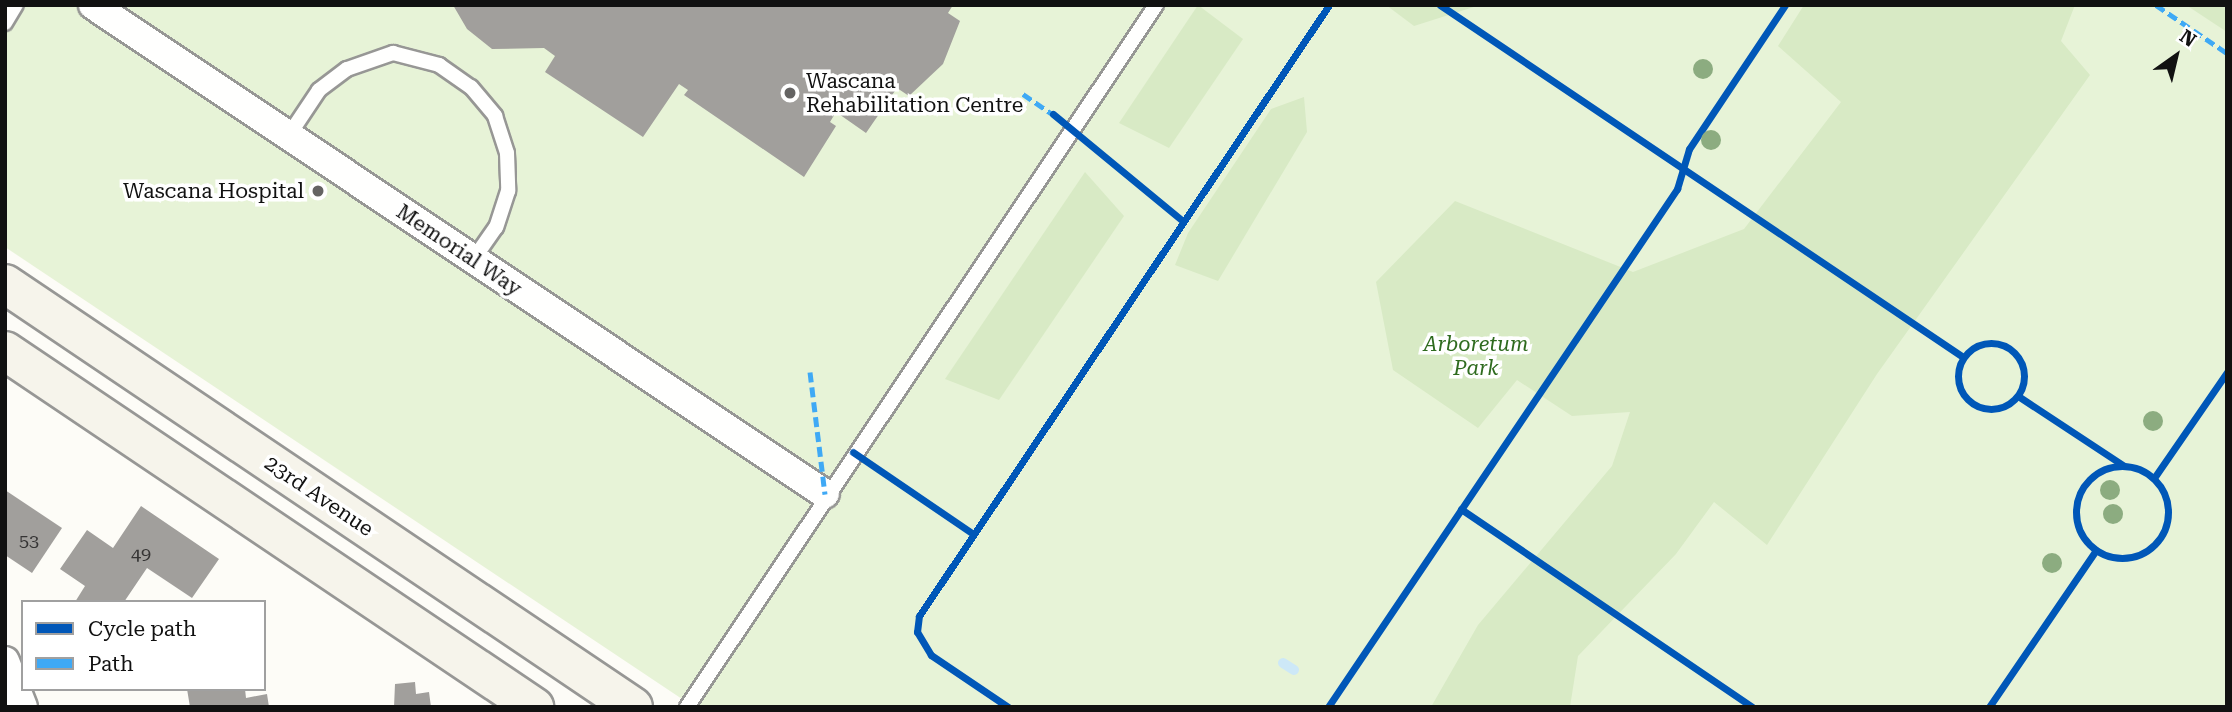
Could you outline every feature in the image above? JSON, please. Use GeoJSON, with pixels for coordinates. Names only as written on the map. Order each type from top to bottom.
{"type":"FeatureCollection","features":[{"type":"Feature","properties":{"kind":"main road","name":"23rd Avenue"},"geometry":{"type":"LineString","coordinates":[[5,284],[633,707]]}},
{"type":"Feature","properties":{"kind":"main road"},"geometry":{"type":"LineString","coordinates":[[5,351],[534,707]]}},
{"type":"Feature","properties":{"kind":"street","name":"Memorial Way"},"geometry":{"type":"LineString","coordinates":[[93,5],[825,494]]}},
{"type":"Feature","properties":{"kind":"street"},"geometry":{"type":"LineString","coordinates":[[5,661],[23,707]]}},
{"type":"Feature","properties":{"kind":"lane"},"geometry":{"type":"LineString","coordinates":[[5,23],[16,5]]}},
{"type":"Feature","properties":{"kind":"lane"},"geometry":{"type":"LineString","coordinates":[[687,707],[825,494],[1156,5]]}},
{"type":"Feature","properties":{"kind":"lane"},"geometry":{"type":"LineString","coordinates":[[289,135],[319,90],[347,69],[393,53],[439,65],[471,86],[495,117],[507,153],[508,191],[496,228],[472,260]]}},
{"type":"Feature","properties":{"kind":"green space","name":"Arboretum Park"},"geometry":{"type":"Polygon","coordinates":[[[5,5],[2227,5],[2227,707],[694,707],[5,247],[5,5]]]}},
{"type":"Feature","properties":{"kind":"green space"},"geometry":{"type":"Polygon","coordinates":[[[1198,5],[1243,39],[1169,148],[1119,123],[1198,5]]]}},
{"type":"Feature","properties":{"kind":"green space"},"geometry":{"type":"Polygon","coordinates":[[[1386,5],[1480,5],[1414,26],[1386,5]]]}},
{"type":"Feature","properties":{"kind":"green space","name":"Arboretum Park"},"geometry":{"type":"Polygon","coordinates":[[[1804,5],[2075,5],[2061,41],[2090,75],[1877,374],[1767,545],[1714,502],[1676,554],[1578,656],[1570,707],[1431,707],[1478,625],[1612,466],[1630,412],[1572,416],[1517,380],[1478,428],[1393,370],[1376,282],[1455,201],[1633,272],[1744,229],[1841,102],[1778,46],[1804,5]]]}},
{"type":"Feature","properties":{"kind":"green space"},"geometry":{"type":"Polygon","coordinates":[[[2186,5],[2227,5],[2227,32],[2186,5]]]}},
{"type":"Feature","properties":{"kind":"green space"},"geometry":{"type":"Polygon","coordinates":[[[1304,97],[1307,132],[1218,281],[1175,265],[1188,233],[1271,109],[1304,97]]]}},
{"type":"Feature","properties":{"kind":"green space"},"geometry":{"type":"Polygon","coordinates":[[[1085,172],[1124,216],[999,400],[945,379],[1085,172]]]}},
{"type":"Feature","properties":{"kind":"building","name":"Wascana Rehabilitation Centre"},"geometry":{"type":"Polygon","coordinates":[[[453,5],[953,5],[948,13],[960,21],[943,64],[909,96],[897,88],[866,133],[836,112],[830,122],[836,126],[804,177],[684,95],[688,90],[679,84],[643,137],[545,72],[555,56],[544,48],[492,49],[467,29],[453,5]]]}},
{"type":"Feature","properties":{"kind":"building"},"geometry":{"type":"Polygon","coordinates":[[[5,490],[62,528],[32,573],[5,555],[5,490]]]}},
{"type":"Feature","properties":{"kind":"building"},"geometry":{"type":"Polygon","coordinates":[[[141,506],[219,559],[192,598],[147,568],[125,600],[76,600],[85,586],[60,569],[87,530],[113,548],[141,506]]]}},
{"type":"Feature","properties":{"kind":"building"},"geometry":{"type":"Polygon","coordinates":[[[415,682],[416,694],[429,692],[431,707],[394,707],[395,684],[415,682]]]}},
{"type":"Feature","properties":{"kind":"building"},"geometry":{"type":"Polygon","coordinates":[[[187,691],[245,691],[246,698],[267,694],[269,707],[190,707],[187,691]]]}},
{"type":"Feature","properties":{"kind":"waterway"},"geometry":{"type":"LineString","coordinates":[[1283,663],[1294,670]]}},
{"type":"Feature","properties":{"kind":"marked path"},"geometry":{"type":"LineString","coordinates":[[2156,5],[2227,53]]}},
{"type":"Feature","properties":{"kind":"marked path"},"geometry":{"type":"LineString","coordinates":[[1023,94],[1058,118]]}},
{"type":"Feature","properties":{"kind":"marked path"},"geometry":{"type":"LineString","coordinates":[[810,372],[825,494]]}},
{"type":"Feature","properties":{"kind":"cycle path"},"geometry":{"type":"LineString","coordinates":[[1008,707],[931,655],[917,632],[919,616],[1329,5]]}},
{"type":"Feature","properties":{"kind":"cycle path"},"geometry":{"type":"LineString","coordinates":[[1440,5],[1963,357]]}},
{"type":"Feature","properties":{"kind":"cycle path"},"geometry":{"type":"LineString","coordinates":[[1328,707],[1677,189],[1689,149],[1785,5]]}},
{"type":"Feature","properties":{"kind":"cycle path"},"geometry":{"type":"LineString","coordinates":[[1053,114],[1183,221]]}},
{"type":"Feature","properties":{"kind":"cycle path"},"geometry":{"type":"LineString","coordinates":[[1985,343],[1997,343],[2009,348],[2019,358],[2024,376],[2022,389],[2009,404],[1997,409],[1985,409],[1973,404],[1963,394],[1958,382],[1958,370],[1963,358],[1973,348],[1985,343]]}},
{"type":"Feature","properties":{"kind":"cycle path"},"geometry":{"type":"LineString","coordinates":[[2154,478],[2227,372]]}},
{"type":"Feature","properties":{"kind":"cycle path"},"geometry":{"type":"LineString","coordinates":[[2018,396],[2124,466]]}},
{"type":"Feature","properties":{"kind":"cycle path"},"geometry":{"type":"LineString","coordinates":[[853,452],[973,534]]}},
{"type":"Feature","properties":{"kind":"cycle path"},"geometry":{"type":"LineString","coordinates":[[2122,466],[2139,470],[2154,480],[2164,495],[2168,512],[2164,529],[2154,544],[2139,554],[2122,558],[2105,554],[2090,544],[2080,529],[2076,512],[2080,495],[2090,480],[2105,470],[2122,466]]}},
{"type":"Feature","properties":{"kind":"cycle path"},"geometry":{"type":"LineString","coordinates":[[1461,509],[1752,707]]}},
{"type":"Feature","properties":{"kind":"cycle path"},"geometry":{"type":"LineString","coordinates":[[1989,707],[2096,550]]}},
{"type":"Feature","properties":{"kind":"place","name":"Wascana Rehabilitation Centre"},"geometry":{"type":"Point","coordinates":[790,93]}},
{"type":"Feature","properties":{"kind":"place","name":"Wascana Hospital"},"geometry":{"type":"Point","coordinates":[318,191]}}]}
